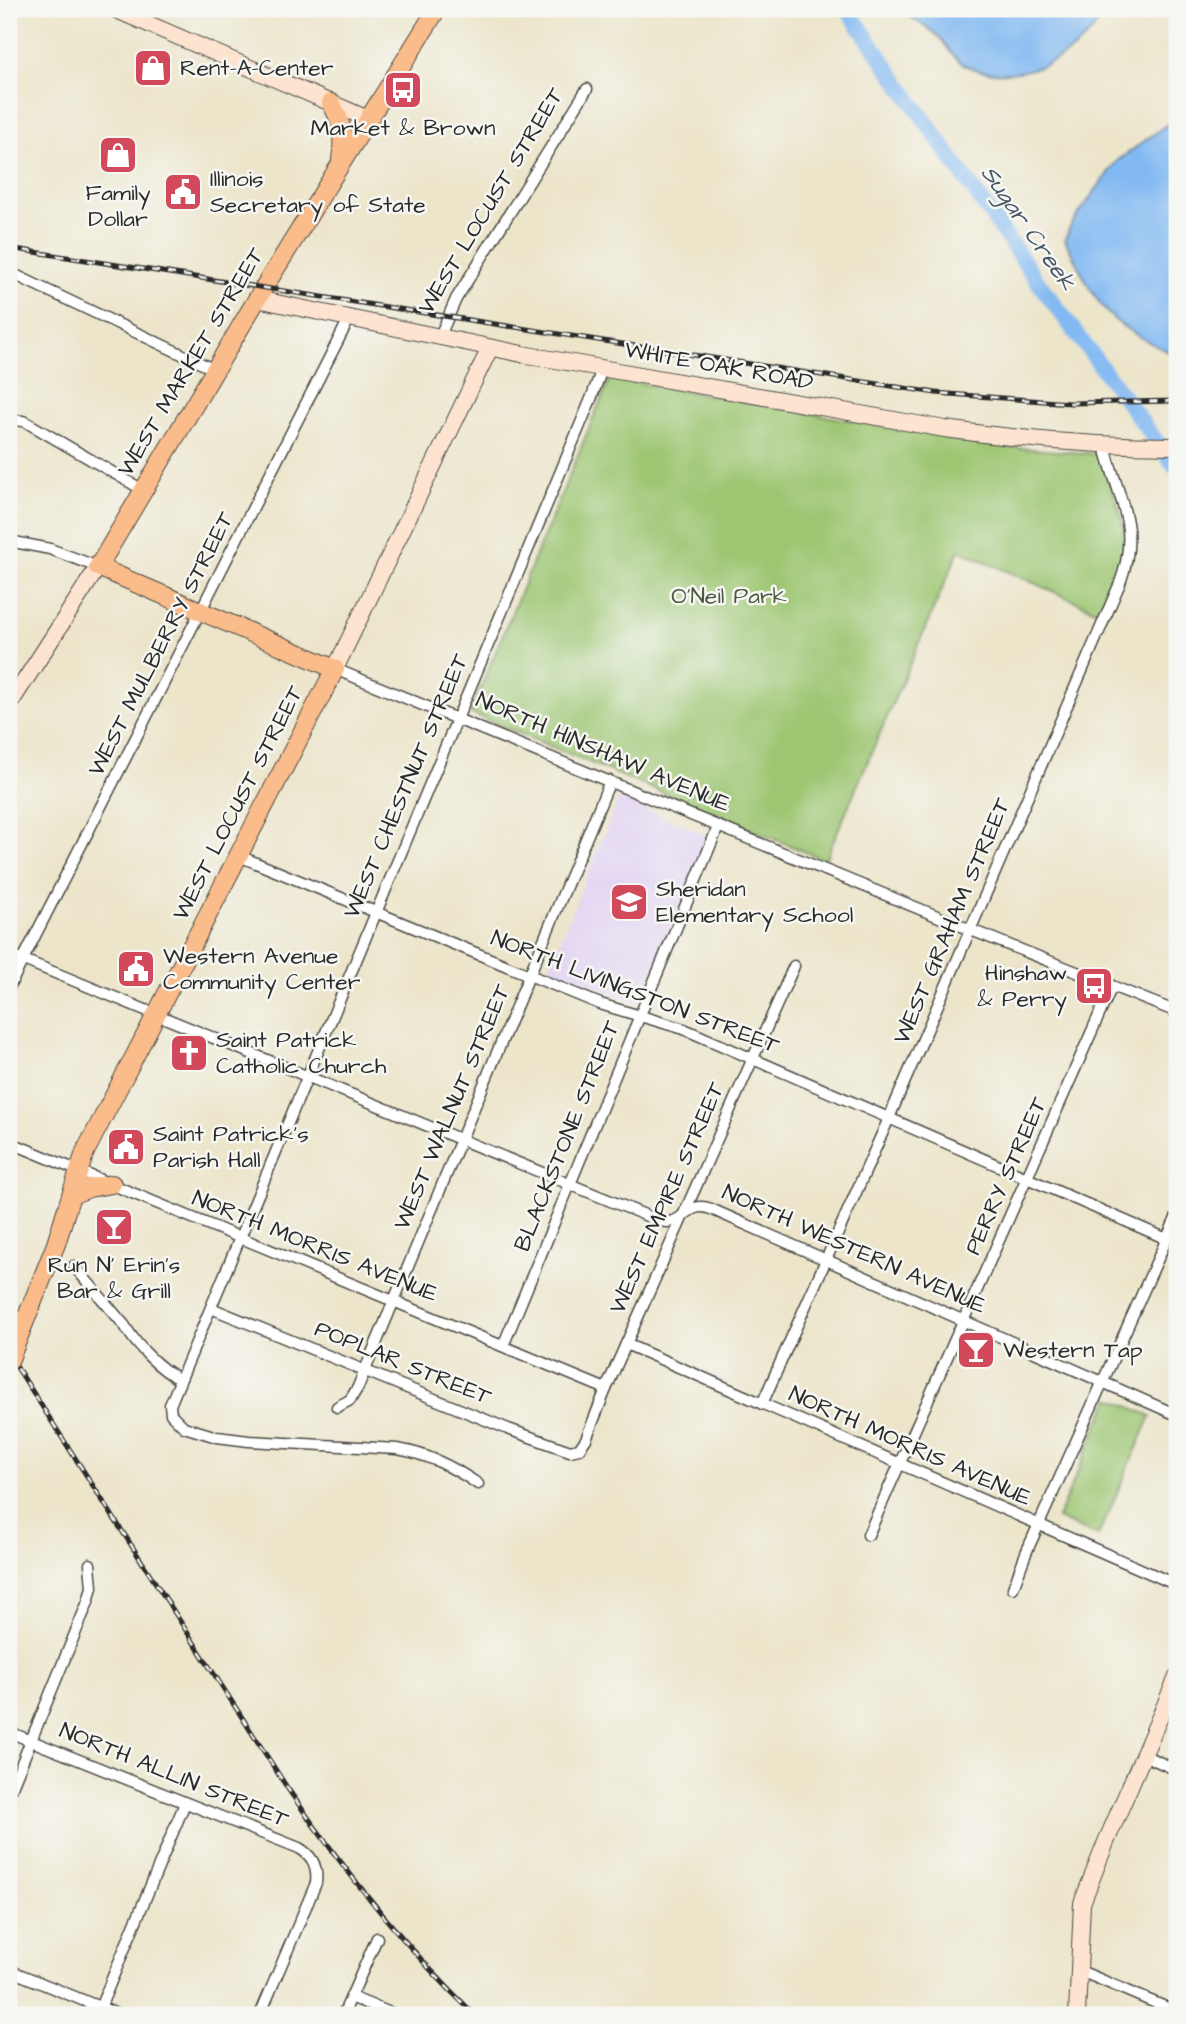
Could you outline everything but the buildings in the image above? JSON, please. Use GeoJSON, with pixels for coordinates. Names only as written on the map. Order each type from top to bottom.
{"type":"FeatureCollection","features":[{"type":"Feature","properties":{"kind":"main road","name":"WEST MARKET STREET"},"geometry":{"type":"LineString","coordinates":[[98,567],[257,299],[437,9]]}},
{"type":"Feature","properties":{"kind":"main road"},"geometry":{"type":"LineString","coordinates":[[331,103],[340,117],[344,140],[340,164]]}},
{"type":"Feature","properties":{"kind":"main road","name":"NORTH HINSHAW AVENUE"},"geometry":{"type":"LineString","coordinates":[[98,567],[335,668]]}},
{"type":"Feature","properties":{"kind":"main road","name":"WEST LOCUST STREET"},"geometry":{"type":"LineString","coordinates":[[9,1362],[56,1244],[85,1152],[335,668]]}},
{"type":"Feature","properties":{"kind":"main road"},"geometry":{"type":"LineString","coordinates":[[69,1203],[89,1188],[112,1184]]}},
{"type":"Feature","properties":{"kind":"street"},"geometry":{"type":"LineString","coordinates":[[114,9],[368,119]]}},
{"type":"Feature","properties":{"kind":"street","name":"WEST LOCUST STREET"},"geometry":{"type":"LineString","coordinates":[[439,338],[456,299],[587,89]]}},
{"type":"Feature","properties":{"kind":"street"},"geometry":{"type":"LineString","coordinates":[[9,272],[215,370]]}},
{"type":"Feature","properties":{"kind":"street","name":"WHITE OAK ROAD"},"geometry":{"type":"LineString","coordinates":[[257,299],[601,369],[945,429],[1105,446],[1177,446]]}},
{"type":"Feature","properties":{"kind":"street","name":"WEST MULBERRY STREET"},"geometry":{"type":"LineString","coordinates":[[9,987],[349,319]]}},
{"type":"Feature","properties":{"kind":"street","name":"WEST LOCUST STREET"},"geometry":{"type":"LineString","coordinates":[[335,668],[490,348]]}},
{"type":"Feature","properties":{"kind":"street","name":"WEST CHESTNUT STREET"},"geometry":{"type":"LineString","coordinates":[[478,1484],[436,1459],[415,1451],[217,1437],[184,1427],[170,1413],[170,1405],[591,399],[601,369]]}},
{"type":"Feature","properties":{"kind":"street"},"geometry":{"type":"LineString","coordinates":[[13,424],[26,422],[143,490]]}},
{"type":"Feature","properties":{"kind":"street","name":"WEST GRAHAM STREET"},"geometry":{"type":"LineString","coordinates":[[762,1404],[971,930],[1127,562],[1129,550],[1126,513],[1105,446]]}},
{"type":"Feature","properties":{"kind":"street","name":"NORTH HINSHAW AVENUE"},"geometry":{"type":"LineString","coordinates":[[9,541],[50,549],[98,567]]}},
{"type":"Feature","properties":{"kind":"street","name":"WEST MARKET STREET"},"geometry":{"type":"LineString","coordinates":[[9,705],[98,567]]}},
{"type":"Feature","properties":{"kind":"street","name":"NORTH HINSHAW AVENUE"},"geometry":{"type":"LineString","coordinates":[[335,668],[718,827],[1177,1012]]}},
{"type":"Feature","properties":{"kind":"street","name":"WEST WALNUT STREET"},"geometry":{"type":"LineString","coordinates":[[337,1406],[354,1395],[365,1371],[610,782]]}},
{"type":"Feature","properties":{"kind":"street","name":"BLACKSTONE STREET"},"geometry":{"type":"LineString","coordinates":[[503,1346],[718,827]]}},
{"type":"Feature","properties":{"kind":"street","name":"NORTH LIVINGSTON STREET"},"geometry":{"type":"LineString","coordinates":[[239,856],[600,1004],[684,1029],[1167,1239]]}},
{"type":"Feature","properties":{"kind":"street","name":"NORTH WESTERN AVENUE"},"geometry":{"type":"LineString","coordinates":[[9,954],[666,1224],[675,1222],[695,1207],[703,1206],[1177,1415]]}},
{"type":"Feature","properties":{"kind":"street","name":"WEST EMPIRE STREET"},"geometry":{"type":"LineString","coordinates":[[580,1448],[794,966]]}},
{"type":"Feature","properties":{"kind":"street","name":"PERRY STREET"},"geometry":{"type":"LineString","coordinates":[[869,1535],[1112,986]]}},
{"type":"Feature","properties":{"kind":"street","name":"NORTH MORRIS AVENUE"},"geometry":{"type":"LineString","coordinates":[[9,1142],[606,1389]]}},
{"type":"Feature","properties":{"kind":"street"},"geometry":{"type":"LineString","coordinates":[[1013,1588],[1177,1216]]}},
{"type":"Feature","properties":{"kind":"street"},"geometry":{"type":"LineString","coordinates":[[74,1266],[131,1336],[164,1371],[180,1380]]}},
{"type":"Feature","properties":{"kind":"street","name":"POPLAR STREET"},"geometry":{"type":"LineString","coordinates":[[211,1308],[508,1429],[570,1451],[580,1448]]}},
{"type":"Feature","properties":{"kind":"street","name":"NORTH MORRIS AVENUE"},"geometry":{"type":"LineString","coordinates":[[626,1344],[1177,1585]]}},
{"type":"Feature","properties":{"kind":"street"},"geometry":{"type":"LineString","coordinates":[[9,1794],[88,1602],[92,1587],[90,1564]]}},
{"type":"Feature","properties":{"kind":"street"},"geometry":{"type":"LineString","coordinates":[[1077,2015],[1082,1903],[1177,1677]]}},
{"type":"Feature","properties":{"kind":"street","name":"NORTH ALLIN STREET"},"geometry":{"type":"LineString","coordinates":[[9,1732],[299,1848],[308,1854],[316,1866],[316,1884],[260,2015]]}},
{"type":"Feature","properties":{"kind":"street"},"geometry":{"type":"LineString","coordinates":[[1143,1755],[1177,1770]]}},
{"type":"Feature","properties":{"kind":"street"},"geometry":{"type":"LineString","coordinates":[[99,2011],[185,1802]]}},
{"type":"Feature","properties":{"kind":"street"},"geometry":{"type":"LineString","coordinates":[[343,2015],[377,1938]]}},
{"type":"Feature","properties":{"kind":"street"},"geometry":{"type":"LineString","coordinates":[[9,1970],[99,2011],[119,2015]]}},
{"type":"Feature","properties":{"kind":"street"},"geometry":{"type":"LineString","coordinates":[[1078,1970],[1177,2012]]}},
{"type":"Feature","properties":{"kind":"street"},"geometry":{"type":"LineString","coordinates":[[351,1997],[395,2015]]}},
{"type":"Feature","properties":{"kind":"shaded area","name":"Sheridan Elementary School"},"geometry":{"type":"Polygon","coordinates":[[[619,798],[709,836],[639,1004],[549,968],[619,798]]]}},
{"type":"Feature","properties":{"kind":"green space","name":"O'Neil Park"},"geometry":{"type":"Polygon","coordinates":[[[610,378],[995,446],[1095,454],[1101,460],[1113,491],[1124,534],[1116,580],[1102,613],[959,550],[825,860],[470,713],[610,378]]]}},
{"type":"Feature","properties":{"kind":"green space"},"geometry":{"type":"Polygon","coordinates":[[[1110,1398],[1151,1416],[1098,1536],[1057,1519],[1110,1398]]]}},
{"type":"Feature","properties":{"kind":"water"},"geometry":{"type":"Polygon","coordinates":[[[897,9],[1105,9],[1082,42],[1064,55],[1045,65],[1003,73],[982,71],[963,64],[933,32],[897,9]]]}},
{"type":"Feature","properties":{"kind":"water"},"geometry":{"type":"Polygon","coordinates":[[[1177,117],[1177,356],[1137,335],[1107,313],[1087,283],[1065,240],[1071,225],[1116,162],[1177,117]]]}},
{"type":"Feature","properties":{"kind":"waterway","name":"Sugar Creek"},"geometry":{"type":"LineString","coordinates":[[847,9],[1038,282],[1177,469]]}},
{"type":"Feature","properties":{"kind":"railway"},"geometry":{"type":"LineString","coordinates":[[9,248],[936,393],[1070,403],[1177,401]]}},
{"type":"Feature","properties":{"kind":"railway"},"geometry":{"type":"LineString","coordinates":[[9,1355],[309,1819],[399,1935],[475,2015]]}},
{"type":"Feature","properties":{"kind":"place","name":"Rent-A-Center"},"geometry":{"type":"Point","coordinates":[153,68]}},
{"type":"Feature","properties":{"kind":"place","name":"Market & Brown"},"geometry":{"type":"Point","coordinates":[403,90]}},
{"type":"Feature","properties":{"kind":"place","name":"Family Dollar"},"geometry":{"type":"Point","coordinates":[118,155]}},
{"type":"Feature","properties":{"kind":"place","name":"Illinois Secretary of State"},"geometry":{"type":"Point","coordinates":[183,192]}},
{"type":"Feature","properties":{"kind":"place","name":"Sheridan Elementary School"},"geometry":{"type":"Point","coordinates":[629,902]}},
{"type":"Feature","properties":{"kind":"place","name":"Western Avenue Community Center"},"geometry":{"type":"Point","coordinates":[136,969]}},
{"type":"Feature","properties":{"kind":"place","name":"Hinshaw & Perry"},"geometry":{"type":"Point","coordinates":[1094,986]}},
{"type":"Feature","properties":{"kind":"place","name":"Saint Patrick Catholic Church"},"geometry":{"type":"Point","coordinates":[189,1053]}},
{"type":"Feature","properties":{"kind":"place","name":"Saint Patrick's Parish Hall"},"geometry":{"type":"Point","coordinates":[126,1147]}},
{"type":"Feature","properties":{"kind":"place","name":"Run N' Erin's Bar & Grill"},"geometry":{"type":"Point","coordinates":[114,1227]}},
{"type":"Feature","properties":{"kind":"place","name":"Western Tap"},"geometry":{"type":"Point","coordinates":[976,1350]}}]}
